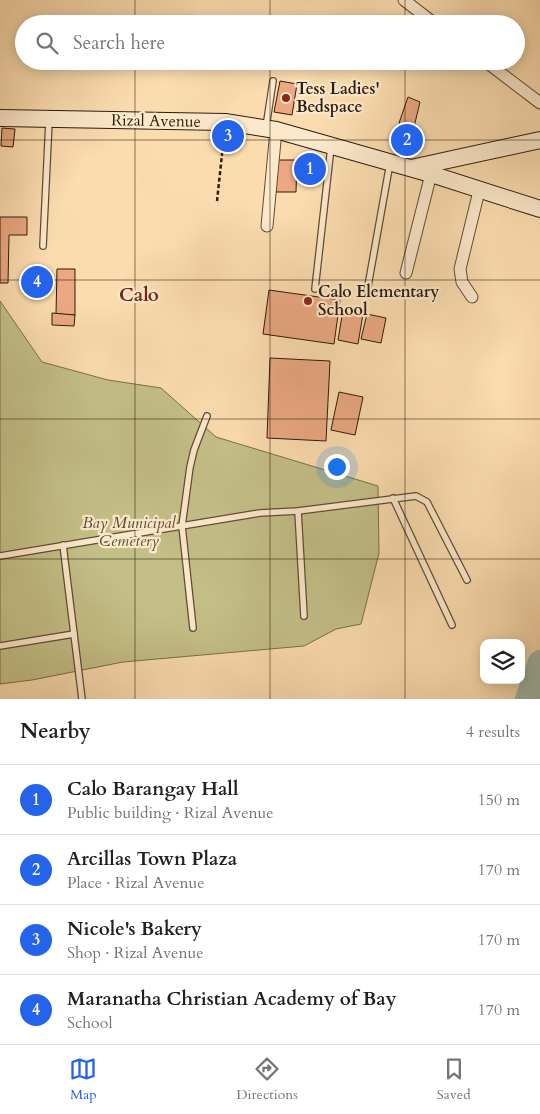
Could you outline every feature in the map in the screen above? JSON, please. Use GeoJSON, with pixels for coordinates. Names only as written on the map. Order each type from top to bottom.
{"type":"FeatureCollection","features":[{"type":"Feature","properties":{"kind":"main road","name":"Rizal Avenue"},"geometry":{"type":"LineString","coordinates":[[0,118],[225,122],[271,130],[332,145],[540,209]]}},
{"type":"Feature","properties":{"kind":"main road"},"geometry":{"type":"LineString","coordinates":[[408,168],[540,140]]}},
{"type":"Feature","properties":{"kind":"street"},"geometry":{"type":"LineString","coordinates":[[404,0],[423,15]]}},
{"type":"Feature","properties":{"kind":"street"},"geometry":{"type":"LineString","coordinates":[[497,70],[540,103]]}},
{"type":"Feature","properties":{"kind":"street"},"geometry":{"type":"LineString","coordinates":[[267,226],[271,130]]}},
{"type":"Feature","properties":{"kind":"street"},"geometry":{"type":"LineString","coordinates":[[406,273],[431,174]]}},
{"type":"Feature","properties":{"kind":"street"},"geometry":{"type":"LineString","coordinates":[[472,296],[462,282],[460,269],[479,190]]}},
{"type":"Feature","properties":{"kind":"lane"},"geometry":{"type":"LineString","coordinates":[[271,130],[273,81]]}},
{"type":"Feature","properties":{"kind":"lane"},"geometry":{"type":"LineString","coordinates":[[43,246],[49,119]]}},
{"type":"Feature","properties":{"kind":"lane"},"geometry":{"type":"LineString","coordinates":[[316,289],[332,145]]}},
{"type":"Feature","properties":{"kind":"lane"},"geometry":{"type":"LineString","coordinates":[[368,286],[390,163]]}},
{"type":"Feature","properties":{"kind":"lane"},"geometry":{"type":"LineString","coordinates":[[193,628],[182,526],[194,450],[207,416]]}},
{"type":"Feature","properties":{"kind":"lane"},"geometry":{"type":"LineString","coordinates":[[0,556],[260,513],[298,511],[416,496],[428,502],[467,580]]}},
{"type":"Feature","properties":{"kind":"lane"},"geometry":{"type":"LineString","coordinates":[[393,498],[452,625]]}},
{"type":"Feature","properties":{"kind":"lane"},"geometry":{"type":"LineString","coordinates":[[298,511],[304,616]]}},
{"type":"Feature","properties":{"kind":"lane"},"geometry":{"type":"LineString","coordinates":[[63,545],[82,699]]}},
{"type":"Feature","properties":{"kind":"lane"},"geometry":{"type":"LineString","coordinates":[[0,646],[74,634]]}},
{"type":"Feature","properties":{"kind":"path"},"geometry":{"type":"LineString","coordinates":[[217,201],[225,122]]}},
{"type":"Feature","properties":{"kind":"green space","name":"Bay Municipal Cemetery"},"geometry":{"type":"Polygon","coordinates":[[[0,301],[42,362],[108,380],[161,388],[216,437],[378,486],[379,553],[361,624],[336,629],[304,646],[123,662],[32,680],[0,684],[0,301]]]}},
{"type":"Feature","properties":{"kind":"building","name":"Tess Ladies' Bedspace"},"geometry":{"type":"Polygon","coordinates":[[[280,81],[297,84],[292,115],[274,112],[280,81]]]}},
{"type":"Feature","properties":{"kind":"building"},"geometry":{"type":"Polygon","coordinates":[[[408,97],[420,102],[414,127],[399,123],[408,97]]]}},
{"type":"Feature","properties":{"kind":"building"},"geometry":{"type":"Polygon","coordinates":[[[2,128],[15,129],[13,147],[1,146],[2,128]]]}},
{"type":"Feature","properties":{"kind":"building"},"geometry":{"type":"Polygon","coordinates":[[[397,130],[420,135],[416,151],[394,146],[397,130]]]}},
{"type":"Feature","properties":{"kind":"building"},"geometry":{"type":"Polygon","coordinates":[[[300,157],[324,161],[320,181],[297,177],[300,157]]]}},
{"type":"Feature","properties":{"kind":"building"},"geometry":{"type":"Polygon","coordinates":[[[276,160],[297,160],[296,192],[276,192],[276,160]]]}},
{"type":"Feature","properties":{"kind":"building"},"geometry":{"type":"Polygon","coordinates":[[[0,217],[27,217],[27,235],[9,235],[8,283],[0,283],[0,217]]]}},
{"type":"Feature","properties":{"kind":"building"},"geometry":{"type":"Polygon","coordinates":[[[57,269],[75,269],[75,315],[56,314],[57,269]]]}},
{"type":"Feature","properties":{"kind":"building"},"geometry":{"type":"Polygon","coordinates":[[[269,290],[340,300],[334,344],[263,334],[269,290]]]}},
{"type":"Feature","properties":{"kind":"building"},"geometry":{"type":"Polygon","coordinates":[[[343,310],[363,314],[358,344],[338,340],[343,310]]]}},
{"type":"Feature","properties":{"kind":"building"},"geometry":{"type":"Polygon","coordinates":[[[52,313],[75,315],[74,326],[52,325],[52,313]]]}},
{"type":"Feature","properties":{"kind":"building"},"geometry":{"type":"Polygon","coordinates":[[[367,314],[386,318],[381,343],[361,339],[367,314]]]}},
{"type":"Feature","properties":{"kind":"building"},"geometry":{"type":"Polygon","coordinates":[[[270,358],[330,361],[326,441],[267,438],[270,358]]]}},
{"type":"Feature","properties":{"kind":"building"},"geometry":{"type":"Polygon","coordinates":[[[339,392],[363,397],[355,435],[331,430],[339,392]]]}},
{"type":"Feature","properties":{"kind":"waterway"},"geometry":{"type":"LineString","coordinates":[[527,699],[540,662]]}},
{"type":"Feature","properties":{"kind":"place","name":"Tess Ladies' Bedspace"},"geometry":{"type":"Point","coordinates":[286,98]}},
{"type":"Feature","properties":{"kind":"place","name":"Nicole's Bakery"},"geometry":{"type":"Point","coordinates":[228,136]}},
{"type":"Feature","properties":{"kind":"place","name":"Arcillas Town Plaza"},"geometry":{"type":"Point","coordinates":[407,140]}},
{"type":"Feature","properties":{"kind":"place","name":"Calo Barangay Hall"},"geometry":{"type":"Point","coordinates":[310,169]}},
{"type":"Feature","properties":{"kind":"place","name":"Maranatha Christian Academy of Bay"},"geometry":{"type":"Point","coordinates":[37,282]}},
{"type":"Feature","properties":{"kind":"place","name":"Calo Elementary School"},"geometry":{"type":"Point","coordinates":[308,301]}},
{"type":"Feature","properties":{"kind":"district","name":"Calo"},"geometry":{"type":"Point","coordinates":[139,295]}}]}
